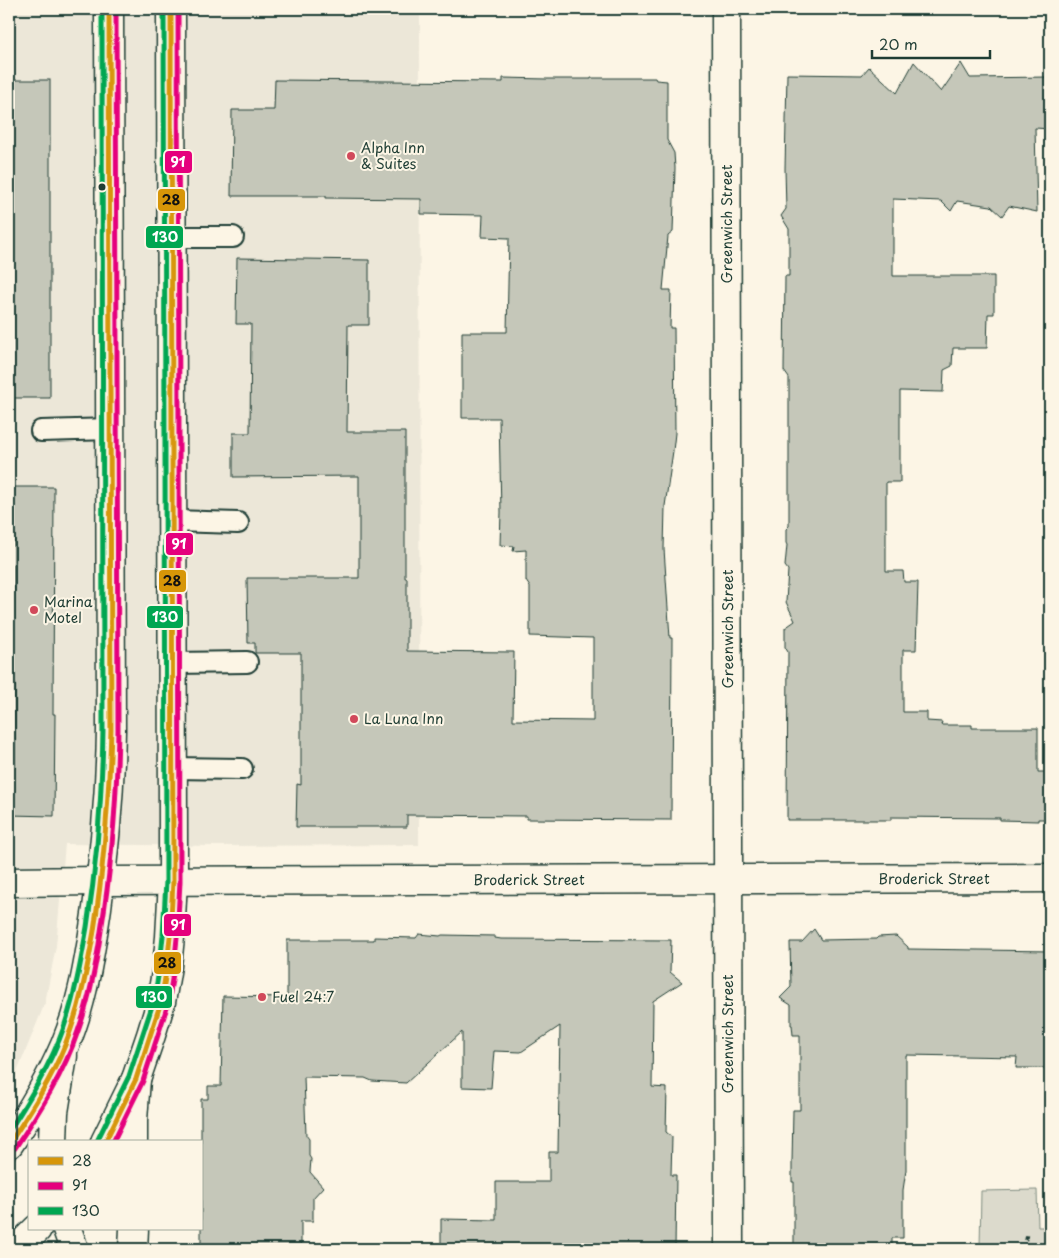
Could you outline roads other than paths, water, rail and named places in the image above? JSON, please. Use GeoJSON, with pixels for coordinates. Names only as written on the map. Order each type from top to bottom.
{"type":"FeatureCollection","features":[{"type":"Feature","properties":{"kind":"main road"},"geometry":{"type":"LineString","coordinates":[[9,1144],[48,1081],[65,1044],[77,1010],[92,940],[106,834],[111,747],[109,9]]}},
{"type":"Feature","properties":{"kind":"main road"},"geometry":{"type":"LineString","coordinates":[[106,1140],[136,1079],[160,1002],[169,947],[173,881],[172,9]]}},
{"type":"Feature","properties":{"kind":"main road","name":"Greenwich Street"},"geometry":{"type":"LineString","coordinates":[[726,9],[728,1249]]}},
{"type":"Feature","properties":{"kind":"main road","name":"Broderick Street"},"geometry":{"type":"LineString","coordinates":[[9,882],[1050,878]]}},
{"type":"Feature","properties":{"kind":"main road"},"geometry":{"type":"LineString","coordinates":[[53,1140],[54,1112],[65,1044]]}},
{"type":"Feature","properties":{"kind":"main road"},"geometry":{"type":"LineString","coordinates":[[133,1140],[136,1079]]}},
{"type":"Feature","properties":{"kind":"main road"},"geometry":{"type":"LineString","coordinates":[[17,1249],[37,1230]]}},
{"type":"Feature","properties":{"kind":"main road"},"geometry":{"type":"LineString","coordinates":[[68,1230],[74,1249]]}},
{"type":"Feature","properties":{"kind":"main road"},"geometry":{"type":"LineString","coordinates":[[133,1249],[134,1230]]}},
{"type":"Feature","properties":{"kind":"lane"},"geometry":{"type":"LineString","coordinates":[[172,237],[233,238]]}},
{"type":"Feature","properties":{"kind":"lane"},"geometry":{"type":"LineString","coordinates":[[41,431],[111,429]]}},
{"type":"Feature","properties":{"kind":"lane"},"geometry":{"type":"LineString","coordinates":[[173,521],[238,523]]}},
{"type":"Feature","properties":{"kind":"lane"},"geometry":{"type":"LineString","coordinates":[[172,663],[247,662]]}},
{"type":"Feature","properties":{"kind":"lane"},"geometry":{"type":"LineString","coordinates":[[172,768],[242,768]]}},
{"type":"Feature","properties":{"kind":"place","name":"Alpha Inn & Suites"},"geometry":{"type":"Point","coordinates":[351,156]}},
{"type":"Feature","properties":{"kind":"place","name":"Marina Motel"},"geometry":{"type":"Point","coordinates":[34,610]}},
{"type":"Feature","properties":{"kind":"place","name":"La Luna Inn"},"geometry":{"type":"Point","coordinates":[354,719]}},
{"type":"Feature","properties":{"kind":"place","name":"Fuel 24:7"},"geometry":{"type":"Point","coordinates":[262,997]}}]}
